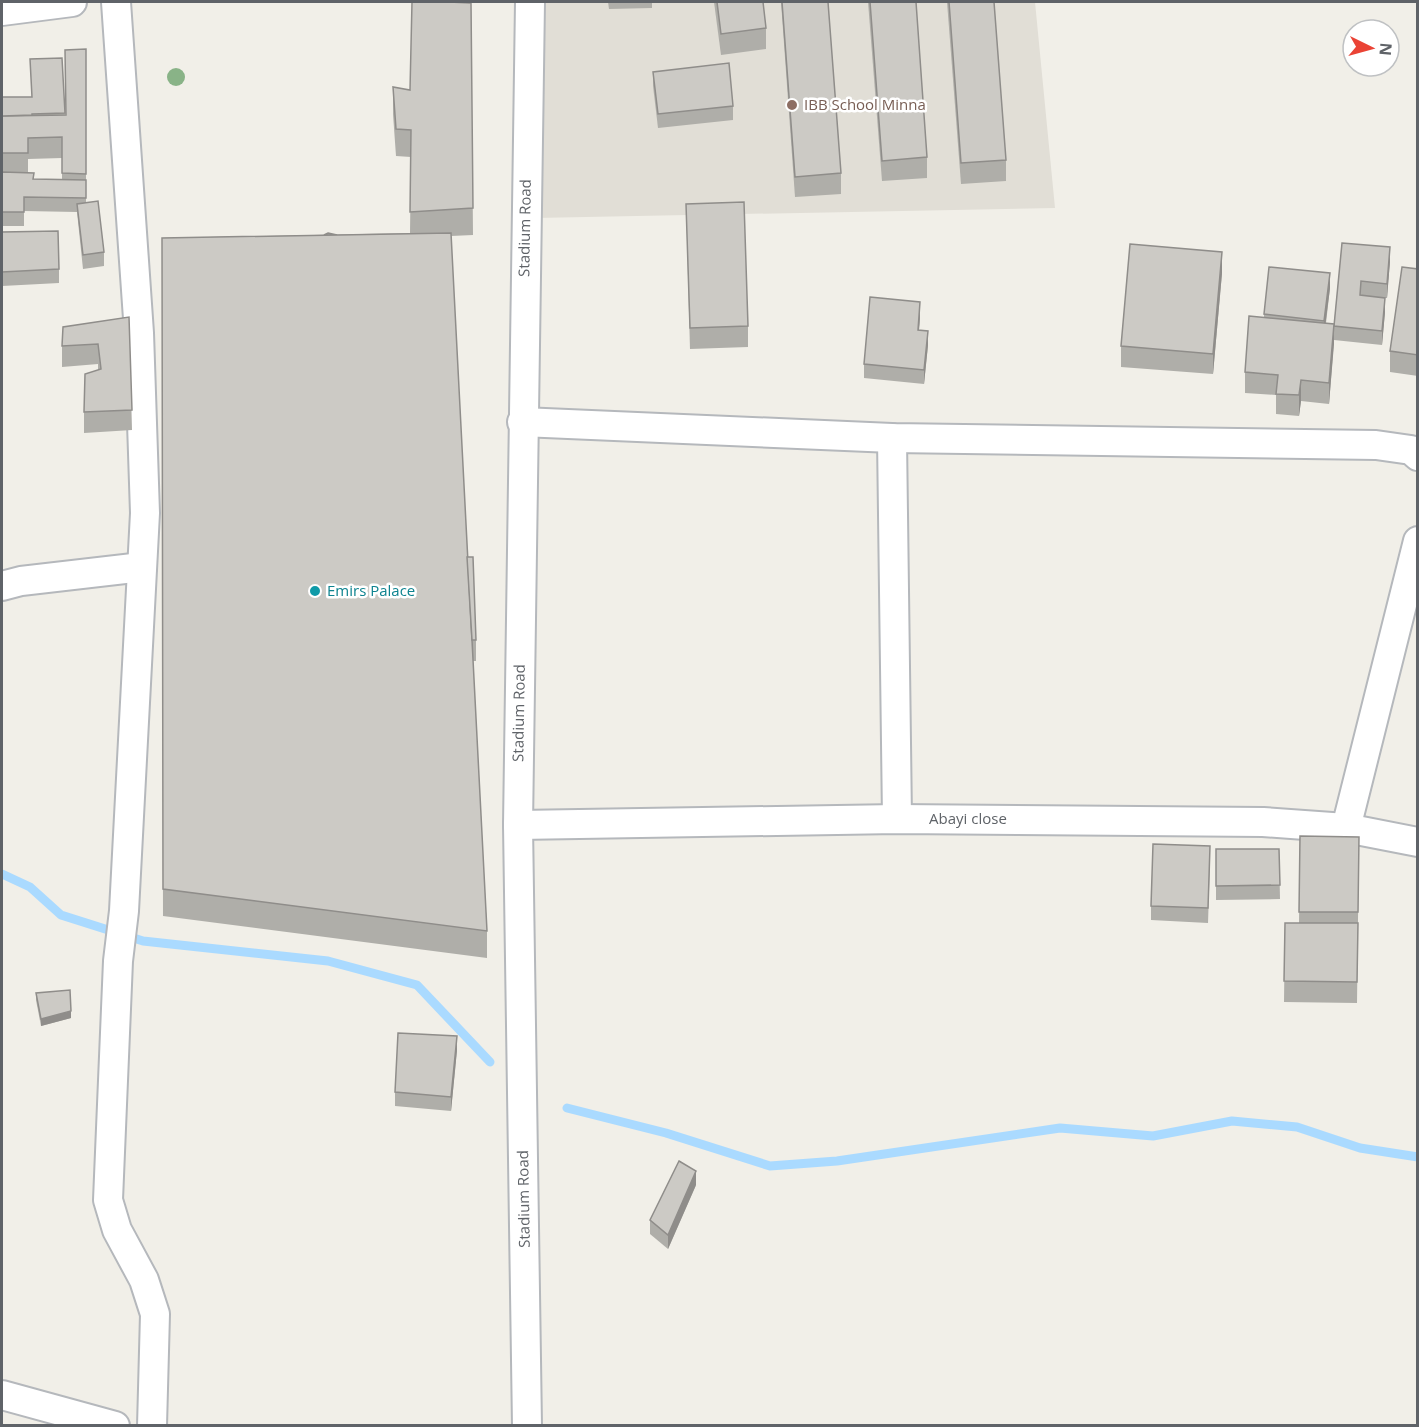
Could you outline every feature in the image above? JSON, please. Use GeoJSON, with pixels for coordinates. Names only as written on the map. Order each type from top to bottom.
{"type":"FeatureCollection","features":[{"type":"Feature","properties":{"kind":"street"},"geometry":{"type":"LineString","coordinates":[[2,11],[72,2]]}},
{"type":"Feature","properties":{"kind":"street"},"geometry":{"type":"LineString","coordinates":[[116,2],[139,333],[145,513],[124,911],[118,961],[108,1200],[117,1230],[144,1280],[155,1314],[153,1425]]}},
{"type":"Feature","properties":{"kind":"street","name":"Stadium Road"},"geometry":{"type":"LineString","coordinates":[[527,1425],[518,825],[522,422],[530,2]]}},
{"type":"Feature","properties":{"kind":"street"},"geometry":{"type":"LineString","coordinates":[[522,422],[892,438],[1376,445],[1411,450],[1418,456]]}},
{"type":"Feature","properties":{"kind":"street"},"geometry":{"type":"LineString","coordinates":[[892,438],[897,819]]}},
{"type":"Feature","properties":{"kind":"street"},"geometry":{"type":"LineString","coordinates":[[1346,828],[1418,541]]}},
{"type":"Feature","properties":{"kind":"street"},"geometry":{"type":"LineString","coordinates":[[2,586],[21,581],[142,567]]}},
{"type":"Feature","properties":{"kind":"street","name":"Abayi close"},"geometry":{"type":"LineString","coordinates":[[518,825],[897,819],[1263,822],[1346,828],[1418,842]]}},
{"type":"Feature","properties":{"kind":"street"},"geometry":{"type":"LineString","coordinates":[[2,1395],[115,1425]]}},
{"type":"Feature","properties":{"kind":"shaded area","name":"IBB School Minna"},"geometry":{"type":"Polygon","coordinates":[[[540,2],[1035,2],[1055,208],[535,218],[540,2]]]}},
{"type":"Feature","properties":{"kind":"building"},"geometry":{"type":"Polygon","coordinates":[[[412,2],[471,3],[473,208],[410,212],[411,130],[396,129],[393,87],[410,90],[412,2]]]}},
{"type":"Feature","properties":{"kind":"building"},"geometry":{"type":"Polygon","coordinates":[[[717,2],[763,2],[766,28],[721,34],[717,2]]]}},
{"type":"Feature","properties":{"kind":"building"},"geometry":{"type":"Polygon","coordinates":[[[782,2],[828,2],[841,173],[795,177],[782,2]]]}},
{"type":"Feature","properties":{"kind":"building"},"geometry":{"type":"Polygon","coordinates":[[[870,2],[916,2],[927,157],[882,161],[870,2]]]}},
{"type":"Feature","properties":{"kind":"building"},"geometry":{"type":"Polygon","coordinates":[[[949,2],[994,2],[1006,160],[961,163],[949,2]]]}},
{"type":"Feature","properties":{"kind":"building"},"geometry":{"type":"Polygon","coordinates":[[[86,49],[86,174],[62,173],[62,137],[28,138],[28,153],[2,153],[2,116],[66,115],[65,50],[86,49]]]}},
{"type":"Feature","properties":{"kind":"building"},"geometry":{"type":"Polygon","coordinates":[[[62,58],[65,113],[2,116],[2,97],[32,97],[30,59],[62,58]]]}},
{"type":"Feature","properties":{"kind":"building"},"geometry":{"type":"Polygon","coordinates":[[[729,63],[733,106],[658,114],[653,72],[729,63]]]}},
{"type":"Feature","properties":{"kind":"building"},"geometry":{"type":"Polygon","coordinates":[[[2,172],[34,173],[33,179],[86,180],[86,198],[24,197],[24,212],[2,212],[2,172]]]}},
{"type":"Feature","properties":{"kind":"building"},"geometry":{"type":"Polygon","coordinates":[[[98,201],[104,252],[83,255],[77,204],[98,201]]]}},
{"type":"Feature","properties":{"kind":"building"},"geometry":{"type":"Polygon","coordinates":[[[744,202],[748,326],[690,328],[686,204],[744,202]]]}},
{"type":"Feature","properties":{"kind":"building"},"geometry":{"type":"Polygon","coordinates":[[[58,231],[59,269],[2,272],[2,232],[58,231]]]}},
{"type":"Feature","properties":{"kind":"building","name":"Emirs Palace"},"geometry":{"type":"Polygon","coordinates":[[[451,233],[487,931],[163,889],[162,238],[451,233]]]}},
{"type":"Feature","properties":{"kind":"building"},"geometry":{"type":"Polygon","coordinates":[[[1342,243],[1390,247],[1387,284],[1361,281],[1360,295],[1385,298],[1382,331],[1334,326],[1342,243]]]}},
{"type":"Feature","properties":{"kind":"building"},"geometry":{"type":"Polygon","coordinates":[[[1130,244],[1222,252],[1213,354],[1121,346],[1130,244]]]}},
{"type":"Feature","properties":{"kind":"building"},"geometry":{"type":"Polygon","coordinates":[[[1269,267],[1330,273],[1324,321],[1264,314],[1269,267]]]}},
{"type":"Feature","properties":{"kind":"building"},"geometry":{"type":"Polygon","coordinates":[[[1402,267],[1418,269],[1418,355],[1390,351],[1402,267]]]}},
{"type":"Feature","properties":{"kind":"building"},"geometry":{"type":"Polygon","coordinates":[[[870,297],[920,302],[918,330],[928,331],[924,370],[864,364],[870,297]]]}},
{"type":"Feature","properties":{"kind":"building"},"geometry":{"type":"Polygon","coordinates":[[[1249,316],[1334,324],[1329,383],[1301,380],[1299,395],[1276,394],[1278,375],[1245,372],[1249,316]]]}},
{"type":"Feature","properties":{"kind":"building"},"geometry":{"type":"Polygon","coordinates":[[[129,317],[132,410],[84,412],[85,374],[101,369],[98,344],[62,346],[63,327],[129,317]]]}},
{"type":"Feature","properties":{"kind":"building"},"geometry":{"type":"Polygon","coordinates":[[[467,557],[473,557],[476,640],[472,640],[467,557]]]}},
{"type":"Feature","properties":{"kind":"building"},"geometry":{"type":"Polygon","coordinates":[[[1300,836],[1359,837],[1358,912],[1299,912],[1300,836]]]}},
{"type":"Feature","properties":{"kind":"building"},"geometry":{"type":"Polygon","coordinates":[[[1153,844],[1210,846],[1208,908],[1151,906],[1153,844]]]}},
{"type":"Feature","properties":{"kind":"building"},"geometry":{"type":"Polygon","coordinates":[[[1216,849],[1279,849],[1280,885],[1216,886],[1216,849]]]}},
{"type":"Feature","properties":{"kind":"building"},"geometry":{"type":"Polygon","coordinates":[[[1285,923],[1358,923],[1357,982],[1284,981],[1285,923]]]}},
{"type":"Feature","properties":{"kind":"building"},"geometry":{"type":"Polygon","coordinates":[[[70,990],[71,1011],[41,1019],[36,993],[70,990]]]}},
{"type":"Feature","properties":{"kind":"building"},"geometry":{"type":"Polygon","coordinates":[[[398,1033],[457,1036],[451,1097],[395,1092],[398,1033]]]}},
{"type":"Feature","properties":{"kind":"building"},"geometry":{"type":"Polygon","coordinates":[[[679,1161],[696,1171],[668,1235],[650,1220],[679,1161]]]}},
{"type":"Feature","properties":{"kind":"waterway"},"geometry":{"type":"LineString","coordinates":[[2,874],[30,887],[61,915],[143,941],[328,961],[417,985],[490,1062]]}},
{"type":"Feature","properties":{"kind":"waterway"},"geometry":{"type":"LineString","coordinates":[[567,1108],[666,1133],[770,1166],[837,1161],[1060,1128],[1153,1136],[1232,1121],[1297,1127],[1360,1148],[1418,1157]]}},
{"type":"Feature","properties":{"kind":"place","name":"IBB School Minna"},"geometry":{"type":"Point","coordinates":[792,105]}},
{"type":"Feature","properties":{"kind":"place","name":"Emirs Palace"},"geometry":{"type":"Point","coordinates":[315,591]}}]}
